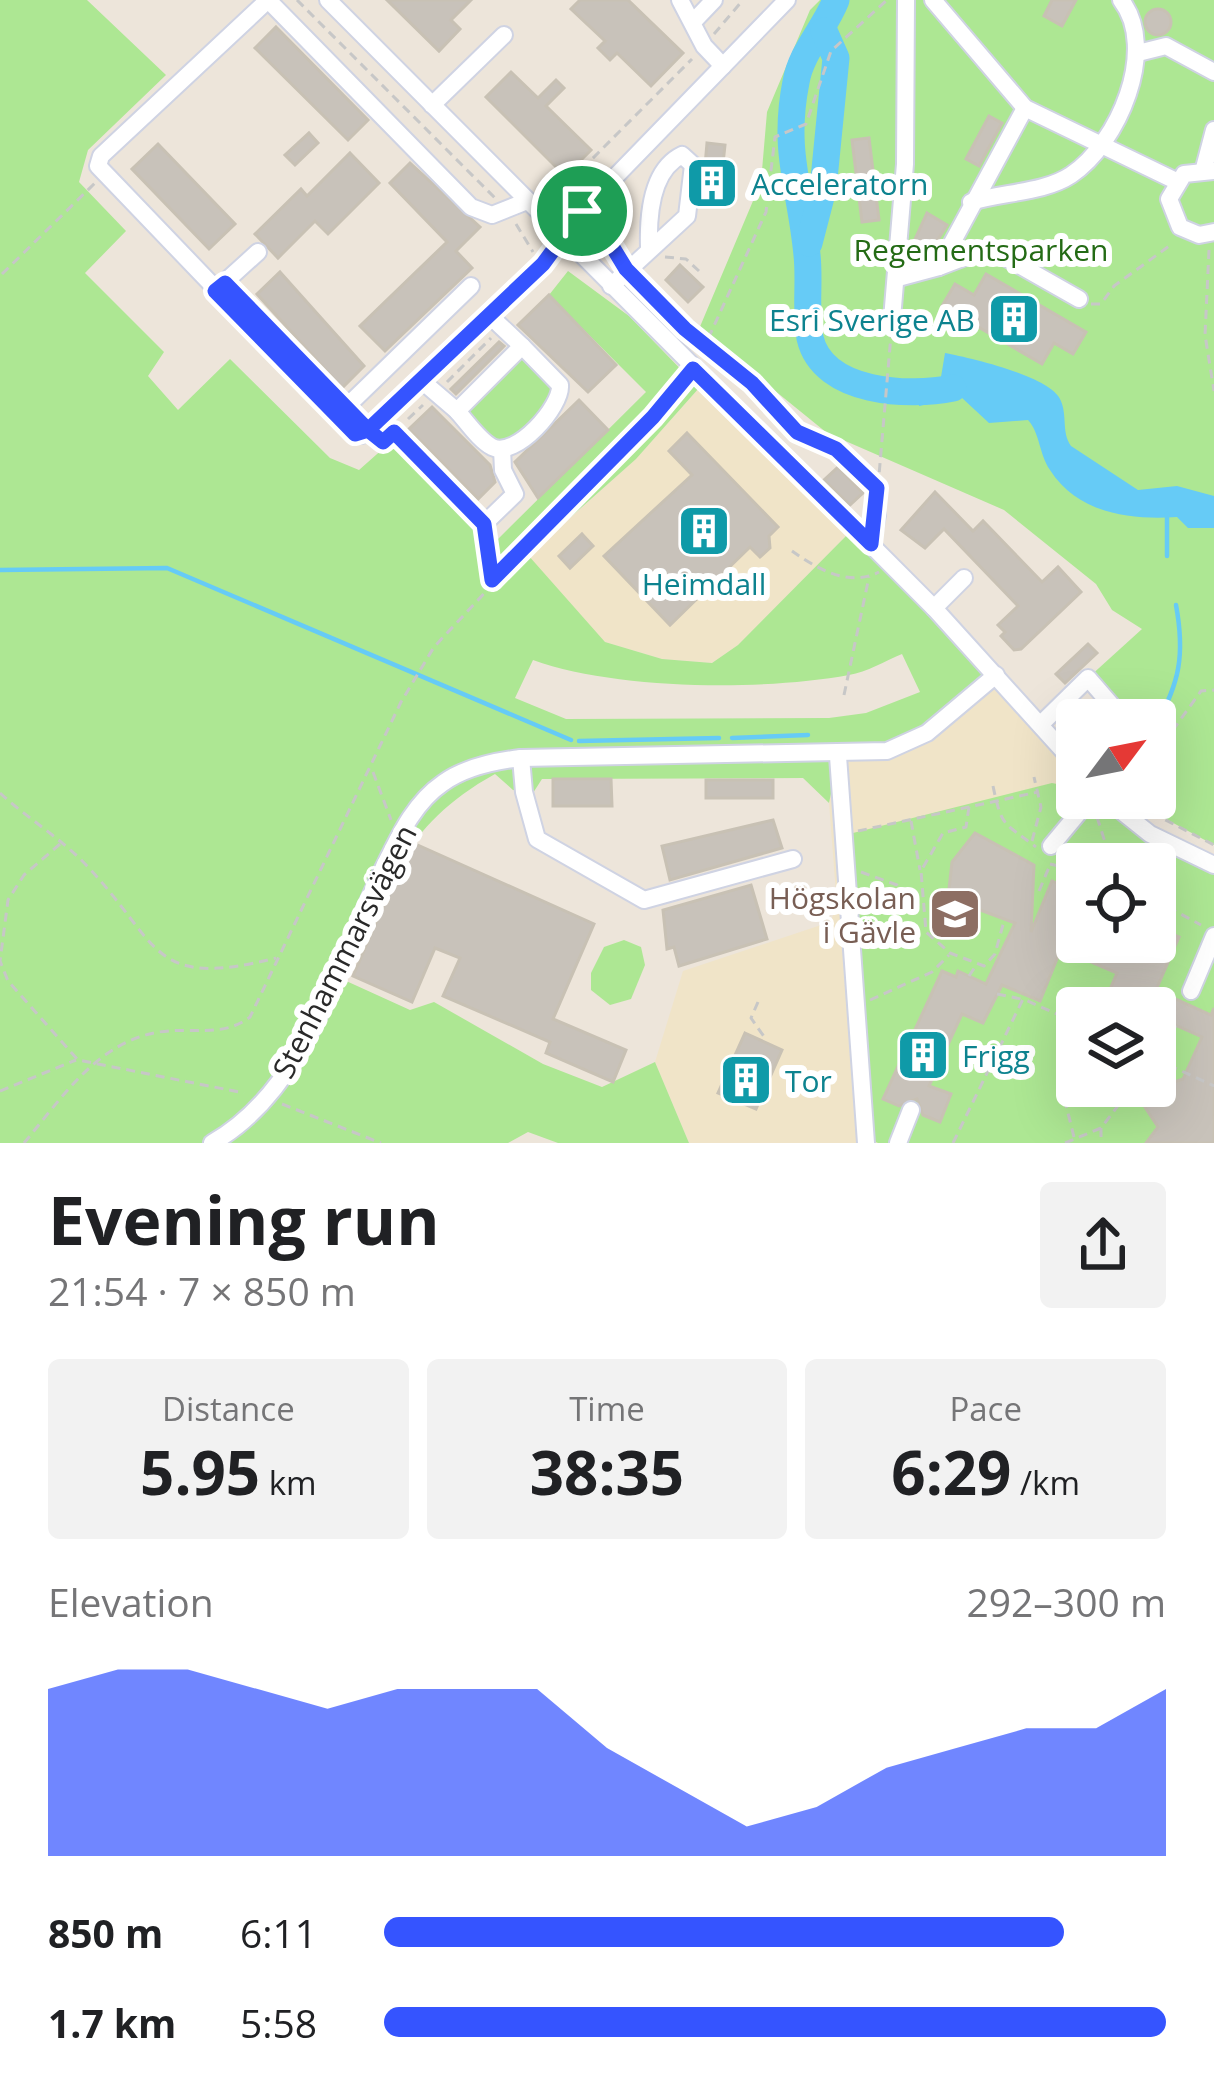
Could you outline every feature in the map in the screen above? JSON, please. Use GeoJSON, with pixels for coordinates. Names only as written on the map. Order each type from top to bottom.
{"type":"FeatureCollection","features":[{"type":"Feature","properties":{"kind":"street"},"geometry":{"type":"LineString","coordinates":[[527,201],[492,214],[471,207],[268,0],[101,156],[102,176],[337,416],[362,435],[387,425],[495,322],[582,211],[787,0]]}},
{"type":"Feature","properties":{"kind":"street"},"geometry":{"type":"LineString","coordinates":[[328,0],[889,562],[1056,742]]}},
{"type":"Feature","properties":{"kind":"street"},"geometry":{"type":"LineString","coordinates":[[680,0],[704,46],[723,66]]}},
{"type":"Feature","properties":{"kind":"street"},"geometry":{"type":"LineString","coordinates":[[693,22],[714,0]]}},
{"type":"Feature","properties":{"kind":"street"},"geometry":{"type":"LineString","coordinates":[[892,320],[898,278],[906,0]]}},
{"type":"Feature","properties":{"kind":"street"},"geometry":{"type":"LineString","coordinates":[[933,0],[1025,109],[1100,146],[1176,181],[1209,170],[1214,130]]}},
{"type":"Feature","properties":{"kind":"street"},"geometry":{"type":"LineString","coordinates":[[971,202],[1056,183],[1074,174],[1100,146],[1117,119],[1138,53],[1132,18],[1121,0]]}},
{"type":"Feature","properties":{"kind":"street"},"geometry":{"type":"LineString","coordinates":[[432,105],[504,34]]}},
{"type":"Feature","properties":{"kind":"street"},"geometry":{"type":"LineString","coordinates":[[1138,53],[1166,46],[1214,72]]}},
{"type":"Feature","properties":{"kind":"street"},"geometry":{"type":"LineString","coordinates":[[939,267],[1025,109]]}},
{"type":"Feature","properties":{"kind":"street"},"geometry":{"type":"LineString","coordinates":[[611,286],[687,216],[693,165],[682,154],[661,174],[652,205],[653,246]]}},
{"type":"Feature","properties":{"kind":"street"},"geometry":{"type":"LineString","coordinates":[[1176,181],[1169,209],[1188,232],[1212,233]]}},
{"type":"Feature","properties":{"kind":"street"},"geometry":{"type":"LineString","coordinates":[[898,278],[989,248],[1079,298]]}},
{"type":"Feature","properties":{"kind":"street"},"geometry":{"type":"LineString","coordinates":[[215,291],[258,252]]}},
{"type":"Feature","properties":{"kind":"street"},"geometry":{"type":"LineString","coordinates":[[337,416],[471,286]]}},
{"type":"Feature","properties":{"kind":"street"},"geometry":{"type":"LineString","coordinates":[[429,387],[491,447],[514,446],[561,396],[560,386],[495,322]]}},
{"type":"Feature","properties":{"kind":"street"},"geometry":{"type":"LineString","coordinates":[[457,411],[522,346]]}},
{"type":"Feature","properties":{"kind":"street"},"geometry":{"type":"LineString","coordinates":[[387,425],[484,524],[515,494],[503,470],[502,449]]}},
{"type":"Feature","properties":{"kind":"street"},"geometry":{"type":"LineString","coordinates":[[871,544],[877,515]]}},
{"type":"Feature","properties":{"kind":"street"},"geometry":{"type":"LineString","coordinates":[[934,608],[964,578]]}},
{"type":"Feature","properties":{"kind":"street","name":"Stenhammarsvägen"},"geometry":{"type":"LineString","coordinates":[[212,1143],[268,1099],[303,1042],[397,839],[443,782],[474,767],[521,758],[887,752],[927,733],[996,675]]}},
{"type":"Feature","properties":{"kind":"street"},"geometry":{"type":"LineString","coordinates":[[1067,699],[1088,678],[1106,699]]}},
{"type":"Feature","properties":{"kind":"street"},"geometry":{"type":"LineString","coordinates":[[1041,724],[1056,709]]}},
{"type":"Feature","properties":{"kind":"street"},"geometry":{"type":"LineString","coordinates":[[838,756],[871,1141]]}},
{"type":"Feature","properties":{"kind":"street"},"geometry":{"type":"LineString","coordinates":[[521,758],[524,792],[537,839],[644,900],[793,859]]}},
{"type":"Feature","properties":{"kind":"street"},"geometry":{"type":"LineString","coordinates":[[1051,855],[1076,819]]}},
{"type":"Feature","properties":{"kind":"street"},"geometry":{"type":"LineString","coordinates":[[1132,819],[1150,834],[1214,865]]}},
{"type":"Feature","properties":{"kind":"street"},"geometry":{"type":"LineString","coordinates":[[1191,992],[1214,934]]}},
{"type":"Feature","properties":{"kind":"street"},"geometry":{"type":"LineString","coordinates":[[898,1143],[911,1110]]}},
{"type":"Feature","properties":{"kind":"path"},"geometry":{"type":"LineString","coordinates":[[297,0],[506,210],[543,264]]}},
{"type":"Feature","properties":{"kind":"path"},"geometry":{"type":"LineString","coordinates":[[743,0],[627,127],[560,190],[601,228],[626,269],[797,432],[836,449],[877,488]]}},
{"type":"Feature","properties":{"kind":"path"},"geometry":{"type":"LineString","coordinates":[[24,1143],[95,1059],[158,1032],[238,1027],[250,1017],[415,676],[492,580],[643,428],[693,369],[766,212],[769,158],[776,136],[804,125],[831,51],[887,0]]}},
{"type":"Feature","properties":{"kind":"path"},"geometry":{"type":"LineString","coordinates":[[627,127],[636,135]]}},
{"type":"Feature","properties":{"kind":"path"},"geometry":{"type":"LineString","coordinates":[[0,274],[102,176]]}},
{"type":"Feature","properties":{"kind":"path"},"geometry":{"type":"LineString","coordinates":[[1079,298],[1101,304],[1114,286],[1188,232]]}},
{"type":"Feature","properties":{"kind":"path"},"geometry":{"type":"LineString","coordinates":[[1212,233],[1205,335],[1214,391]]}},
{"type":"Feature","properties":{"kind":"path"},"geometry":{"type":"LineString","coordinates":[[653,246],[670,260],[686,260],[699,272]]}},
{"type":"Feature","properties":{"kind":"path"},"geometry":{"type":"LineString","coordinates":[[877,515],[892,320]]}},
{"type":"Feature","properties":{"kind":"path"},"geometry":{"type":"LineString","coordinates":[[387,425],[495,322]]}},
{"type":"Feature","properties":{"kind":"path"},"geometry":{"type":"LineString","coordinates":[[484,524],[492,580]]}},
{"type":"Feature","properties":{"kind":"path"},"geometry":{"type":"LineString","coordinates":[[792,551],[821,572],[869,577]]}},
{"type":"Feature","properties":{"kind":"path"},"geometry":{"type":"LineString","coordinates":[[844,695],[869,577],[889,562]]}},
{"type":"Feature","properties":{"kind":"path"},"geometry":{"type":"LineString","coordinates":[[1176,726],[1201,691],[1214,690]]}},
{"type":"Feature","properties":{"kind":"path"},"geometry":{"type":"LineString","coordinates":[[373,771],[397,839]]}},
{"type":"Feature","properties":{"kind":"path"},"geometry":{"type":"LineString","coordinates":[[1032,843],[1040,823],[1034,777]]}},
{"type":"Feature","properties":{"kind":"path"},"geometry":{"type":"LineString","coordinates":[[993,785],[999,820],[1012,836],[1056,858]]}},
{"type":"Feature","properties":{"kind":"path"},"geometry":{"type":"LineString","coordinates":[[845,835],[1038,792]]}},
{"type":"Feature","properties":{"kind":"path"},"geometry":{"type":"LineString","coordinates":[[0,793],[85,863],[163,960],[202,971],[278,958]]}},
{"type":"Feature","properties":{"kind":"path"},"geometry":{"type":"LineString","coordinates":[[970,807],[966,827],[943,832],[921,871],[926,932],[950,953],[983,967],[995,954],[1004,921]]}},
{"type":"Feature","properties":{"kind":"path"},"geometry":{"type":"LineString","coordinates":[[1165,819],[1214,844]]}},
{"type":"Feature","properties":{"kind":"path"},"geometry":{"type":"LineString","coordinates":[[911,820],[915,862],[921,871]]}},
{"type":"Feature","properties":{"kind":"path"},"geometry":{"type":"LineString","coordinates":[[60,844],[24,875],[8,900],[0,961],[8,981],[78,1060]]}},
{"type":"Feature","properties":{"kind":"path"},"geometry":{"type":"LineString","coordinates":[[1039,891],[1051,855]]}},
{"type":"Feature","properties":{"kind":"path"},"geometry":{"type":"LineString","coordinates":[[848,871],[897,886],[921,908]]}},
{"type":"Feature","properties":{"kind":"path"},"geometry":{"type":"LineString","coordinates":[[1176,912],[1214,934]]}},
{"type":"Feature","properties":{"kind":"path"},"geometry":{"type":"LineString","coordinates":[[858,1005],[932,972],[950,953]]}},
{"type":"Feature","properties":{"kind":"path"},"geometry":{"type":"LineString","coordinates":[[969,976],[976,966]]}},
{"type":"Feature","properties":{"kind":"path"},"geometry":{"type":"LineString","coordinates":[[997,994],[1056,1014]]}},
{"type":"Feature","properties":{"kind":"path"},"geometry":{"type":"LineString","coordinates":[[953,1143],[1023,999]]}},
{"type":"Feature","properties":{"kind":"path"},"geometry":{"type":"LineString","coordinates":[[758,1002],[751,1018],[765,1038]]}},
{"type":"Feature","properties":{"kind":"path"},"geometry":{"type":"LineString","coordinates":[[0,1091],[78,1060],[95,1059],[268,1099],[381,1143]]}},
{"type":"Feature","properties":{"kind":"path"},"geometry":{"type":"LineString","coordinates":[[1176,1068],[1214,1086]]}},
{"type":"Feature","properties":{"kind":"path"},"geometry":{"type":"LineString","coordinates":[[1067,1107],[1076,1140]]}},
{"type":"Feature","properties":{"kind":"path"},"geometry":{"type":"LineString","coordinates":[[1065,1143],[1101,1128],[1117,1107]]}},
{"type":"Feature","properties":{"kind":"path"},"geometry":{"type":"LineString","coordinates":[[1101,1128],[1101,1143]]}},
{"type":"Feature","properties":{"kind":"shaded area"},"geometry":{"type":"Polygon","coordinates":[[[699,388],[846,536],[738,645],[712,663],[662,659],[605,642],[528,556],[636,459],[699,388]]]}},
{"type":"Feature","properties":{"kind":"shaded area","name":"Högskolan i Gävle"},"geometry":{"type":"Polygon","coordinates":[[[996,675],[1056,745],[1056,819],[1114,819],[1157,843],[1056,843],[1056,963],[1176,963],[1176,854],[1214,875],[1214,1143],[689,1143],[655,1062],[683,971],[830,922],[837,906],[829,803],[838,756],[996,675]]]}},
{"type":"Feature","properties":{"kind":"green space"},"geometry":{"type":"Polygon","coordinates":[[[0,0],[87,0],[166,75],[88,150],[79,182],[126,231],[85,273],[164,352],[148,376],[178,410],[230,359],[330,458],[359,470],[394,439],[495,542],[646,392],[549,295],[568,271],[629,316],[699,388],[636,459],[528,555],[605,642],[662,659],[712,663],[738,645],[846,536],[871,544],[996,675],[927,733],[839,756],[829,803],[803,778],[542,779],[533,793],[513,790],[495,774],[438,815],[401,862],[344,980],[410,1010],[434,1002],[543,1064],[602,1087],[655,1062],[689,1143],[558,1143],[528,1132],[508,1143],[0,1143],[0,0]],[[902,654],[849,675],[733,685],[605,677],[533,660],[515,698],[566,719],[829,718],[866,713],[920,692],[902,654]]]}},
{"type":"Feature","properties":{"kind":"green space","name":"Regementsparken"},"geometry":{"type":"Polygon","coordinates":[[[820,0],[1214,0],[1214,845],[1166,819],[1176,819],[1176,699],[1106,699],[1088,678],[1142,629],[1112,610],[1096,584],[1004,510],[827,433],[699,329],[761,182],[767,112],[810,10],[820,0]]]}},
{"type":"Feature","properties":{"kind":"green space"},"geometry":{"type":"Polygon","coordinates":[[[517,357],[530,358],[555,388],[532,422],[496,442],[467,411],[517,357]]]}},
{"type":"Feature","properties":{"kind":"green space"},"geometry":{"type":"Polygon","coordinates":[[[1052,783],[1056,784],[1056,819],[1140,819],[1214,865],[1214,1143],[878,1143],[868,1138],[845,835],[1052,783]]]}},
{"type":"Feature","properties":{"kind":"green space"},"geometry":{"type":"Polygon","coordinates":[[[624,940],[641,947],[645,965],[631,999],[610,1005],[591,990],[591,973],[604,947],[624,940]]]}},
{"type":"Feature","properties":{"kind":"water"},"geometry":{"type":"Polygon","coordinates":[[[945,353],[1041,383],[1060,399],[1071,446],[1138,490],[1177,486],[1214,496],[1214,528],[1188,528],[1177,517],[1124,515],[1090,505],[1050,470],[1028,420],[989,423],[961,397],[919,406],[919,388],[941,377],[945,353]]]}},
{"type":"Feature","properties":{"kind":"building"},"geometry":{"type":"Polygon","coordinates":[[[387,0],[471,0],[451,20],[460,29],[439,51],[387,0]]]}},
{"type":"Feature","properties":{"kind":"building"},"geometry":{"type":"Polygon","coordinates":[[[580,0],[628,0],[683,53],[651,86],[617,53],[610,60],[598,48],[605,41],[571,9],[580,0]]]}},
{"type":"Feature","properties":{"kind":"building"},"geometry":{"type":"Polygon","coordinates":[[[1052,0],[1076,0],[1062,26],[1044,16],[1052,0]]]}},
{"type":"Feature","properties":{"kind":"building"},"geometry":{"type":"Polygon","coordinates":[[[1158,9],[1171,22],[1158,35],[1145,22],[1158,9]]]}},
{"type":"Feature","properties":{"kind":"building"},"geometry":{"type":"Polygon","coordinates":[[[276,27],[368,120],[348,140],[255,48],[276,27]]]}},
{"type":"Feature","properties":{"kind":"building"},"geometry":{"type":"Polygon","coordinates":[[[511,72],[538,98],[556,80],[564,88],[546,106],[591,150],[565,176],[486,97],[511,72]]]}},
{"type":"Feature","properties":{"kind":"building"},"geometry":{"type":"Polygon","coordinates":[[[989,116],[1002,123],[979,166],[966,159],[989,116]]]}},
{"type":"Feature","properties":{"kind":"building"},"geometry":{"type":"Polygon","coordinates":[[[309,133],[318,143],[295,165],[285,155],[309,133]]]}},
{"type":"Feature","properties":{"kind":"building"},"geometry":{"type":"Polygon","coordinates":[[[869,138],[879,220],[862,222],[852,140],[869,138]]]}},
{"type":"Feature","properties":{"kind":"building","name":"Acceleratorn"},"geometry":{"type":"Polygon","coordinates":[[[707,143],[725,145],[719,201],[702,200],[707,143]]]}},
{"type":"Feature","properties":{"kind":"building"},"geometry":{"type":"Polygon","coordinates":[[[158,144],[235,224],[209,249],[132,169],[158,144]]]}},
{"type":"Feature","properties":{"kind":"building"},"geometry":{"type":"Polygon","coordinates":[[[350,153],[379,183],[328,234],[315,221],[278,258],[255,234],[301,189],[307,196],[350,153]]]}},
{"type":"Feature","properties":{"kind":"building"},"geometry":{"type":"Polygon","coordinates":[[[410,163],[480,227],[456,251],[472,268],[385,351],[360,326],[447,242],[390,183],[410,163]]]}},
{"type":"Feature","properties":{"kind":"building"},"geometry":{"type":"Polygon","coordinates":[[[927,213],[947,225],[927,257],[911,248],[927,213]]]}},
{"type":"Feature","properties":{"kind":"building"},"geometry":{"type":"Polygon","coordinates":[[[680,265],[703,287],[688,302],[666,280],[680,265]]]}},
{"type":"Feature","properties":{"kind":"building"},"geometry":{"type":"Polygon","coordinates":[[[280,272],[364,366],[342,388],[257,294],[280,272]]]}},
{"type":"Feature","properties":{"kind":"building","name":"Esri Sverige AB"},"geometry":{"type":"Polygon","coordinates":[[[986,274],[1086,332],[1073,354],[1054,343],[1042,364],[942,306],[955,284],[974,295],[986,274]]]}},
{"type":"Feature","properties":{"kind":"building"},"geometry":{"type":"Polygon","coordinates":[[[549,295],[616,365],[588,392],[518,325],[549,295]]]}},
{"type":"Feature","properties":{"kind":"building"},"geometry":{"type":"Polygon","coordinates":[[[499,342],[504,346],[456,394],[451,389],[499,342]]]}},
{"type":"Feature","properties":{"kind":"building"},"geometry":{"type":"Polygon","coordinates":[[[579,400],[608,430],[538,498],[515,462],[579,400]]]}},
{"type":"Feature","properties":{"kind":"building"},"geometry":{"type":"Polygon","coordinates":[[[432,407],[490,465],[495,482],[478,499],[409,429],[432,407]]]}},
{"type":"Feature","properties":{"kind":"building","name":"Heimdall"},"geometry":{"type":"Polygon","coordinates":[[[687,433],[778,527],[769,536],[770,548],[760,557],[750,547],[670,625],[604,556],[692,475],[669,451],[687,433]]]}},
{"type":"Feature","properties":{"kind":"building"},"geometry":{"type":"Polygon","coordinates":[[[838,467],[863,493],[850,505],[824,480],[838,467]]]}},
{"type":"Feature","properties":{"kind":"building"},"geometry":{"type":"Polygon","coordinates":[[[935,492],[973,531],[983,521],[1042,582],[1058,567],[1081,592],[1021,649],[1014,650],[998,625],[1018,606],[944,529],[925,548],[901,530],[935,492]]]}},
{"type":"Feature","properties":{"kind":"building"},"geometry":{"type":"Polygon","coordinates":[[[582,534],[593,546],[570,568],[559,556],[582,534]]]}},
{"type":"Feature","properties":{"kind":"building"},"geometry":{"type":"Polygon","coordinates":[[[1088,644],[1097,653],[1065,683],[1056,674],[1088,644]]]}},
{"type":"Feature","properties":{"kind":"building"},"geometry":{"type":"Polygon","coordinates":[[[553,779],[611,779],[612,806],[553,806],[553,779]]]}},
{"type":"Feature","properties":{"kind":"building"},"geometry":{"type":"Polygon","coordinates":[[[706,780],[773,780],[773,798],[706,798],[706,780]]]}},
{"type":"Feature","properties":{"kind":"building"},"geometry":{"type":"Polygon","coordinates":[[[773,820],[782,848],[670,880],[662,846],[773,820]]]}},
{"type":"Feature","properties":{"kind":"building"},"geometry":{"type":"Polygon","coordinates":[[[975,833],[1034,865],[1031,932],[1052,881],[1056,883],[1056,961],[1040,1001],[1002,985],[983,1023],[962,1014],[929,1086],[951,1094],[940,1122],[923,1115],[917,1099],[899,1106],[883,1099],[942,971],[956,977],[958,971],[986,984],[1015,923],[948,898],[952,862],[975,833]]]}},
{"type":"Feature","properties":{"kind":"building"},"geometry":{"type":"Polygon","coordinates":[[[411,842],[594,924],[553,1019],[626,1050],[613,1082],[546,1053],[550,1042],[443,996],[460,958],[435,948],[412,1002],[353,976],[411,842]]]}},
{"type":"Feature","properties":{"kind":"building"},"geometry":{"type":"Polygon","coordinates":[[[751,885],[767,939],[679,966],[674,947],[667,949],[663,910],[751,885]]]}},
{"type":"Feature","properties":{"kind":"building"},"geometry":{"type":"Polygon","coordinates":[[[1094,963],[1168,963],[1157,987],[1111,987],[1117,973],[1094,963]]]}},
{"type":"Feature","properties":{"kind":"building"},"geometry":{"type":"Polygon","coordinates":[[[1176,999],[1211,1015],[1214,1008],[1214,1143],[1146,1143],[1158,1127],[1145,1107],[1176,1107],[1176,1081],[1183,1079],[1202,1037],[1176,1025],[1176,999]]]}},
{"type":"Feature","properties":{"kind":"building","name":"Tor"},"geometry":{"type":"Polygon","coordinates":[[[745,1033],[782,1050],[756,1109],[718,1093],[745,1033]]]}},
{"type":"Feature","properties":{"kind":"waterway"},"geometry":{"type":"LineString","coordinates":[[836,0],[803,60],[792,107],[810,338],[818,357],[850,381],[892,391],[953,388]]}},
{"type":"Feature","properties":{"kind":"waterway"},"geometry":{"type":"LineString","coordinates":[[809,243],[823,189],[836,58],[824,31]]}},
{"type":"Feature","properties":{"kind":"waterway"},"geometry":{"type":"LineString","coordinates":[[1167,514],[1167,556]]}},
{"type":"Feature","properties":{"kind":"waterway"},"geometry":{"type":"LineString","coordinates":[[0,570],[167,568],[571,740]]}},
{"type":"Feature","properties":{"kind":"waterway"},"geometry":{"type":"LineString","coordinates":[[1168,699],[1178,668],[1176,605]]}},
{"type":"Feature","properties":{"kind":"waterway"},"geometry":{"type":"LineString","coordinates":[[732,738],[808,735]]}},
{"type":"Feature","properties":{"kind":"waterway"},"geometry":{"type":"LineString","coordinates":[[579,741],[719,738]]}},
{"type":"Feature","properties":{"kind":"place","name":"Acceleratorn"},"geometry":{"type":"Point","coordinates":[712,183]}},
{"type":"Feature","properties":{"kind":"place","name":"Esri Sverige AB"},"geometry":{"type":"Point","coordinates":[1014,319]}},
{"type":"Feature","properties":{"kind":"place","name":"Heimdall"},"geometry":{"type":"Point","coordinates":[704,531]}},
{"type":"Feature","properties":{"kind":"place","name":"Högskolan i Gävle"},"geometry":{"type":"Point","coordinates":[955,914]}},
{"type":"Feature","properties":{"kind":"place","name":"Frigg"},"geometry":{"type":"Point","coordinates":[923,1055]}},
{"type":"Feature","properties":{"kind":"place","name":"Tor"},"geometry":{"type":"Point","coordinates":[746,1080]}},
{"type":"Feature","properties":{"kind":"route"},"geometry":{"type":"LineString","coordinates":[[582,211],[543,264],[368,430],[225,283],[215,291],[355,434],[368,430],[383,442],[394,432],[484,524],[492,580],[653,417],[693,369],[871,544],[877,488],[836,449],[818,446],[797,432],[752,383],[685,329],[626,269],[601,228],[582,211]]}}]}
